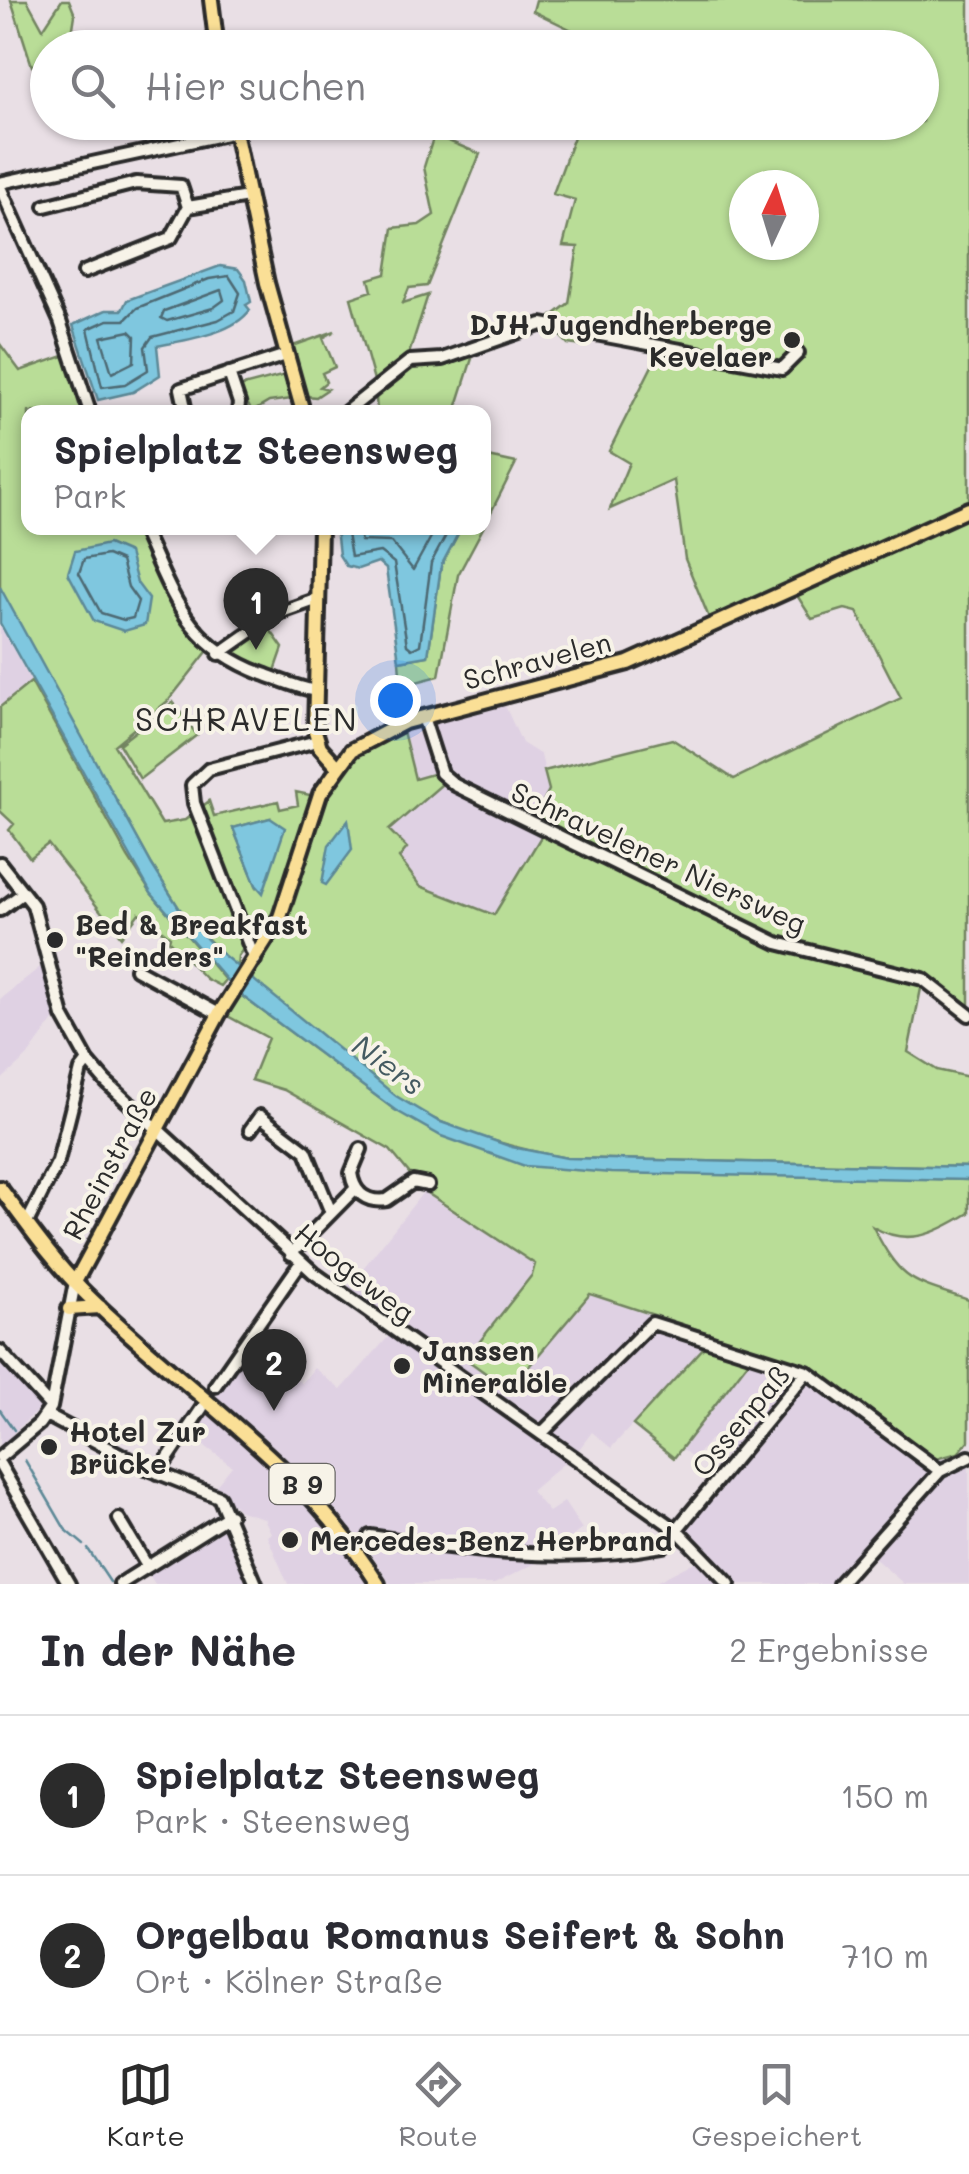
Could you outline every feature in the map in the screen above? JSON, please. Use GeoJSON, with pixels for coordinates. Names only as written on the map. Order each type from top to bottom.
{"type":"FeatureCollection","features":[{"type":"Feature","properties":{"kind":"main road"},"geometry":{"type":"LineString","coordinates":[[210,0],[214,30]]}},
{"type":"Feature","properties":{"kind":"main road"},"geometry":{"type":"LineString","coordinates":[[237,140],[286,354],[302,405]]}},
{"type":"Feature","properties":{"kind":"main road","name":"Schravelen"},"geometry":{"type":"LineString","coordinates":[[252,964],[288,900],[320,794],[337,766],[376,734],[424,716],[628,663],[969,509]]}},
{"type":"Feature","properties":{"kind":"main road"},"geometry":{"type":"LineString","coordinates":[[320,535],[318,741],[337,766]]}},
{"type":"Feature","properties":{"kind":"main road","name":"Rheinstraße"},"geometry":{"type":"LineString","coordinates":[[75,1282],[156,1126],[252,964]]}},
{"type":"Feature","properties":{"kind":"main road","name":"B 9"},"geometry":{"type":"LineString","coordinates":[[0,1188],[75,1282],[300,1482],[346,1534],[378,1584]]}},
{"type":"Feature","properties":{"kind":"main road"},"geometry":{"type":"LineString","coordinates":[[60,1263],[84,1263]]}},
{"type":"Feature","properties":{"kind":"main road"},"geometry":{"type":"LineString","coordinates":[[68,1310],[101,1307]]}},
{"type":"Feature","properties":{"kind":"street"},"geometry":{"type":"LineString","coordinates":[[88,405],[60,321],[0,185],[182,140]]}},
{"type":"Feature","properties":{"kind":"street"},"geometry":{"type":"LineString","coordinates":[[45,206],[150,181],[180,186],[188,207],[171,238],[84,272]]}},
{"type":"Feature","properties":{"kind":"street"},"geometry":{"type":"LineString","coordinates":[[188,207],[248,198]]}},
{"type":"Feature","properties":{"kind":"street"},"geometry":{"type":"LineString","coordinates":[[355,405],[410,361],[442,359],[542,324],[782,369],[798,352]]}},
{"type":"Feature","properties":{"kind":"street"},"geometry":{"type":"LineString","coordinates":[[184,405],[180,391],[286,354]]}},
{"type":"Feature","properties":{"kind":"street"},"geometry":{"type":"LineString","coordinates":[[229,373],[237,405]]}},
{"type":"Feature","properties":{"kind":"street"},"geometry":{"type":"LineString","coordinates":[[145,535],[184,617],[219,654],[316,692]]}},
{"type":"Feature","properties":{"kind":"street"},"geometry":{"type":"LineString","coordinates":[[219,654],[276,614],[318,598]]}},
{"type":"Feature","properties":{"kind":"street","name":"Schravelener Niersweg"},"geometry":{"type":"LineString","coordinates":[[424,716],[438,768],[448,782],[778,943],[922,979],[969,1016]]}},
{"type":"Feature","properties":{"kind":"street"},"geometry":{"type":"LineString","coordinates":[[252,964],[192,797],[192,784],[209,769],[318,741]]}},
{"type":"Feature","properties":{"kind":"street","name":"Hoogeweg"},"geometry":{"type":"LineString","coordinates":[[0,863],[32,905],[63,1016],[88,1061],[291,1254],[678,1531],[729,1584]]}},
{"type":"Feature","properties":{"kind":"street"},"geometry":{"type":"LineString","coordinates":[[0,910],[23,892]]}},
{"type":"Feature","properties":{"kind":"street"},"geometry":{"type":"LineString","coordinates":[[136,969],[219,1014]]}},
{"type":"Feature","properties":{"kind":"street"},"geometry":{"type":"LineString","coordinates":[[27,1223],[58,1161],[81,1070],[88,1061]]}},
{"type":"Feature","properties":{"kind":"street"},"geometry":{"type":"LineString","coordinates":[[250,1130],[260,1116],[306,1151],[330,1210]]}},
{"type":"Feature","properties":{"kind":"street"},"geometry":{"type":"LineString","coordinates":[[362,1149],[351,1166],[355,1188],[364,1197],[379,1201],[395,1196],[413,1182],[428,1185]]}},
{"type":"Feature","properties":{"kind":"street"},"geometry":{"type":"LineString","coordinates":[[291,1254],[355,1188]]}},
{"type":"Feature","properties":{"kind":"street"},"geometry":{"type":"LineString","coordinates":[[215,1386],[301,1262]]}},
{"type":"Feature","properties":{"kind":"street","name":"Rheinstraße"},"geometry":{"type":"LineString","coordinates":[[49,1410],[75,1282]]}},
{"type":"Feature","properties":{"kind":"street"},"geometry":{"type":"LineString","coordinates":[[542,1434],[649,1324],[807,1372]]}},
{"type":"Feature","properties":{"kind":"street"},"geometry":{"type":"LineString","coordinates":[[0,1351],[49,1410],[158,1473],[219,1497],[256,1584]]}},
{"type":"Feature","properties":{"kind":"street","name":"Ossenpaß"},"geometry":{"type":"LineString","coordinates":[[678,1531],[807,1372],[940,1471]]}},
{"type":"Feature","properties":{"kind":"street"},"geometry":{"type":"LineString","coordinates":[[158,1473],[202,1408]]}},
{"type":"Feature","properties":{"kind":"street"},"geometry":{"type":"LineString","coordinates":[[0,1457],[49,1410]]}},
{"type":"Feature","properties":{"kind":"street"},"geometry":{"type":"LineString","coordinates":[[839,1584],[940,1471],[969,1457]]}},
{"type":"Feature","properties":{"kind":"street"},"geometry":{"type":"LineString","coordinates":[[0,1465],[70,1584]]}},
{"type":"Feature","properties":{"kind":"street"},"geometry":{"type":"LineString","coordinates":[[120,1584],[230,1516]]}},
{"type":"Feature","properties":{"kind":"street"},"geometry":{"type":"LineString","coordinates":[[119,1519],[147,1566]]}},
{"type":"Feature","properties":{"kind":"street"},"geometry":{"type":"LineString","coordinates":[[370,1536],[463,1550],[573,1555],[663,1546],[678,1531]]}},
{"type":"Feature","properties":{"kind":"shaded area"},"geometry":{"type":"Polygon","coordinates":[[[0,623],[31,682],[0,707],[0,623]]]}},
{"type":"Feature","properties":{"kind":"shaded area"},"geometry":{"type":"Polygon","coordinates":[[[501,697],[522,743],[541,755],[549,789],[532,822],[546,830],[494,916],[420,885],[399,858],[388,831],[448,779],[415,779],[401,723],[501,697]]]}},
{"type":"Feature","properties":{"kind":"shaded area"},"geometry":{"type":"Polygon","coordinates":[[[44,964],[59,1013],[27,1057],[0,1081],[0,999],[44,964]]]}},
{"type":"Feature","properties":{"kind":"shaded area"},"geometry":{"type":"Polygon","coordinates":[[[424,1191],[535,1264],[509,1390],[589,1294],[715,1335],[611,1448],[592,1432],[577,1452],[531,1491],[549,1512],[564,1502],[582,1529],[544,1559],[494,1584],[390,1584],[367,1547],[309,1481],[216,1398],[239,1363],[264,1379],[275,1365],[302,1383],[314,1368],[341,1390],[397,1327],[346,1290],[424,1191]]]}},
{"type":"Feature","properties":{"kind":"shaded area"},"geometry":{"type":"Polygon","coordinates":[[[758,1349],[809,1367],[936,1459],[969,1457],[969,1584],[904,1584],[865,1550],[833,1584],[652,1584],[710,1554],[686,1527],[739,1462],[710,1439],[694,1459],[682,1449],[758,1349]]]}},
{"type":"Feature","properties":{"kind":"shaded area"},"geometry":{"type":"Polygon","coordinates":[[[0,1360],[41,1407],[0,1446],[0,1360]]]}},
{"type":"Feature","properties":{"kind":"shaded area"},"geometry":{"type":"Polygon","coordinates":[[[208,1410],[323,1519],[370,1584],[288,1584],[267,1536],[271,1533],[264,1518],[240,1511],[215,1487],[232,1466],[190,1435],[208,1410]]]}},
{"type":"Feature","properties":{"kind":"shaded area"},"geometry":{"type":"Polygon","coordinates":[[[225,1523],[246,1584],[155,1584],[148,1573],[225,1523]]]}},
{"type":"Feature","properties":{"kind":"green space"},"geometry":{"type":"Polygon","coordinates":[[[11,0],[27,0],[43,29],[62,0],[69,0],[75,15],[73,30],[30,30],[30,60],[11,0]]]}},
{"type":"Feature","properties":{"kind":"green space"},"geometry":{"type":"Polygon","coordinates":[[[536,0],[969,0],[969,1015],[923,979],[908,1052],[937,1070],[969,1077],[969,1167],[567,1158],[518,1148],[441,1122],[365,1076],[248,979],[260,946],[255,934],[238,956],[237,970],[179,908],[152,865],[4,601],[0,587],[0,344],[20,371],[69,354],[87,405],[21,405],[21,535],[145,535],[184,617],[210,648],[169,700],[114,745],[162,824],[185,820],[209,801],[214,816],[278,801],[280,809],[298,805],[296,792],[324,798],[352,757],[401,723],[415,779],[443,771],[448,779],[389,830],[407,848],[399,858],[420,886],[494,915],[545,830],[532,823],[549,790],[544,771],[672,739],[734,779],[901,698],[857,612],[845,609],[812,619],[793,589],[712,625],[685,559],[674,480],[610,509],[629,463],[609,451],[665,340],[589,333],[582,346],[568,344],[546,321],[569,303],[578,247],[563,246],[575,200],[553,194],[573,140],[939,140],[939,30],[572,30],[533,11],[536,0]],[[270,818],[233,828],[256,885],[270,818]]]}},
{"type":"Feature","properties":{"kind":"green space"},"geometry":{"type":"Polygon","coordinates":[[[432,140],[446,140],[480,154],[427,286],[409,288],[403,303],[428,295],[407,360],[424,365],[475,349],[457,405],[376,405],[375,384],[351,298],[372,291],[369,279],[386,274],[393,228],[419,225],[434,215],[424,167],[432,140]]]}},
{"type":"Feature","properties":{"kind":"green space"},"geometry":{"type":"Polygon","coordinates":[[[335,331],[323,338],[335,367],[322,373],[326,382],[320,387],[328,389],[316,397],[305,396],[290,347],[335,331]]]}},
{"type":"Feature","properties":{"kind":"green space"},"geometry":{"type":"Polygon","coordinates":[[[285,375],[292,399],[248,405],[239,387],[285,375]]]}},
{"type":"Feature","properties":{"kind":"green space"},"geometry":{"type":"Polygon","coordinates":[[[491,458],[516,463],[491,512],[491,458]]]}},
{"type":"Feature","properties":{"kind":"green space"},"geometry":{"type":"Polygon","coordinates":[[[457,535],[479,535],[458,575],[439,676],[401,686],[399,661],[428,656],[441,566],[457,535]]]}},
{"type":"Feature","properties":{"kind":"green space"},"geometry":{"type":"Polygon","coordinates":[[[266,624],[283,648],[274,674],[234,660],[228,651],[266,624]]]}},
{"type":"Feature","properties":{"kind":"green space"},"geometry":{"type":"Polygon","coordinates":[[[31,682],[128,857],[151,893],[225,980],[220,986],[206,979],[169,941],[170,937],[139,913],[121,937],[48,844],[30,858],[9,830],[14,824],[0,811],[0,707],[31,682]]]}},
{"type":"Feature","properties":{"kind":"green space"},"geometry":{"type":"Polygon","coordinates":[[[173,702],[197,735],[140,779],[119,744],[173,702]]]}},
{"type":"Feature","properties":{"kind":"green space"},"geometry":{"type":"Polygon","coordinates":[[[238,993],[395,1110],[525,1166],[969,1180],[969,1213],[945,1227],[910,1237],[873,1227],[892,1259],[910,1277],[969,1300],[969,1441],[958,1453],[936,1459],[911,1449],[809,1367],[758,1349],[674,1458],[633,1425],[715,1335],[590,1294],[509,1390],[466,1359],[532,1275],[535,1264],[424,1191],[390,1150],[284,1090],[251,1080],[268,1038],[224,1014],[238,993]]]}},
{"type":"Feature","properties":{"kind":"water"},"geometry":{"type":"Polygon","coordinates":[[[220,266],[238,269],[246,280],[251,302],[246,305],[250,310],[220,330],[157,346],[160,375],[133,392],[98,400],[73,325],[106,310],[122,310],[127,300],[220,266]]]}},
{"type":"Feature","properties":{"kind":"water"},"geometry":{"type":"Polygon","coordinates":[[[337,535],[457,535],[441,566],[428,656],[399,661],[386,569],[378,562],[358,569],[346,566],[339,555],[337,535]]]}},
{"type":"Feature","properties":{"kind":"water"},"geometry":{"type":"Polygon","coordinates":[[[108,544],[129,553],[137,583],[149,599],[145,625],[124,631],[94,621],[68,573],[75,551],[108,544]]]}},
{"type":"Feature","properties":{"kind":"water"},"geometry":{"type":"Polygon","coordinates":[[[0,587],[179,908],[216,949],[396,1096],[438,1121],[512,1147],[567,1158],[969,1167],[969,1180],[611,1173],[525,1166],[441,1136],[395,1110],[238,993],[151,893],[0,623],[0,587]]]}},
{"type":"Feature","properties":{"kind":"water"},"geometry":{"type":"Polygon","coordinates":[[[270,818],[285,828],[263,893],[256,885],[233,828],[270,818]]]}},
{"type":"Feature","properties":{"kind":"water"},"geometry":{"type":"Polygon","coordinates":[[[348,820],[352,850],[326,885],[322,883],[329,845],[348,820]]]}},
{"type":"Feature","properties":{"kind":"waterway"},"geometry":{"type":"LineString","coordinates":[[0,1410],[14,1430]]}},
{"type":"Feature","properties":{"kind":"waterway"},"geometry":{"type":"LineString","coordinates":[[25,1460],[65,1529],[84,1545]]}},
{"type":"Feature","properties":{"kind":"waterway"},"geometry":{"type":"LineString","coordinates":[[88,1549],[110,1582]]}},
{"type":"Feature","properties":{"kind":"place","name":"DJH Jugendherberge Kevelaer"},"geometry":{"type":"Point","coordinates":[792,340]}},
{"type":"Feature","properties":{"kind":"place","name":"Spielplatz Steensweg"},"geometry":{"type":"Point","coordinates":[256,650]}},
{"type":"Feature","properties":{"kind":"place","name":"Bed & Breakfast \"Reinders\""},"geometry":{"type":"Point","coordinates":[55,940]}},
{"type":"Feature","properties":{"kind":"place","name":"Janssen Mineralöle"},"geometry":{"type":"Point","coordinates":[402,1366]}},
{"type":"Feature","properties":{"kind":"place","name":"Orgelbau Romanus Seifert & Sohn"},"geometry":{"type":"Point","coordinates":[274,1411]}},
{"type":"Feature","properties":{"kind":"place","name":"Hotel Zur Brücke"},"geometry":{"type":"Point","coordinates":[49,1447]}},
{"type":"Feature","properties":{"kind":"place","name":"Mercedes-Benz Herbrand"},"geometry":{"type":"Point","coordinates":[290,1540]}},
{"type":"Feature","properties":{"kind":"district","name":"SCHRAVELEN"},"geometry":{"type":"Point","coordinates":[247,718]}},
{"type":"Feature","properties":{"kind":"water label","name":"Niers"},"geometry":{"type":"Point","coordinates":[389,1064]}}]}
